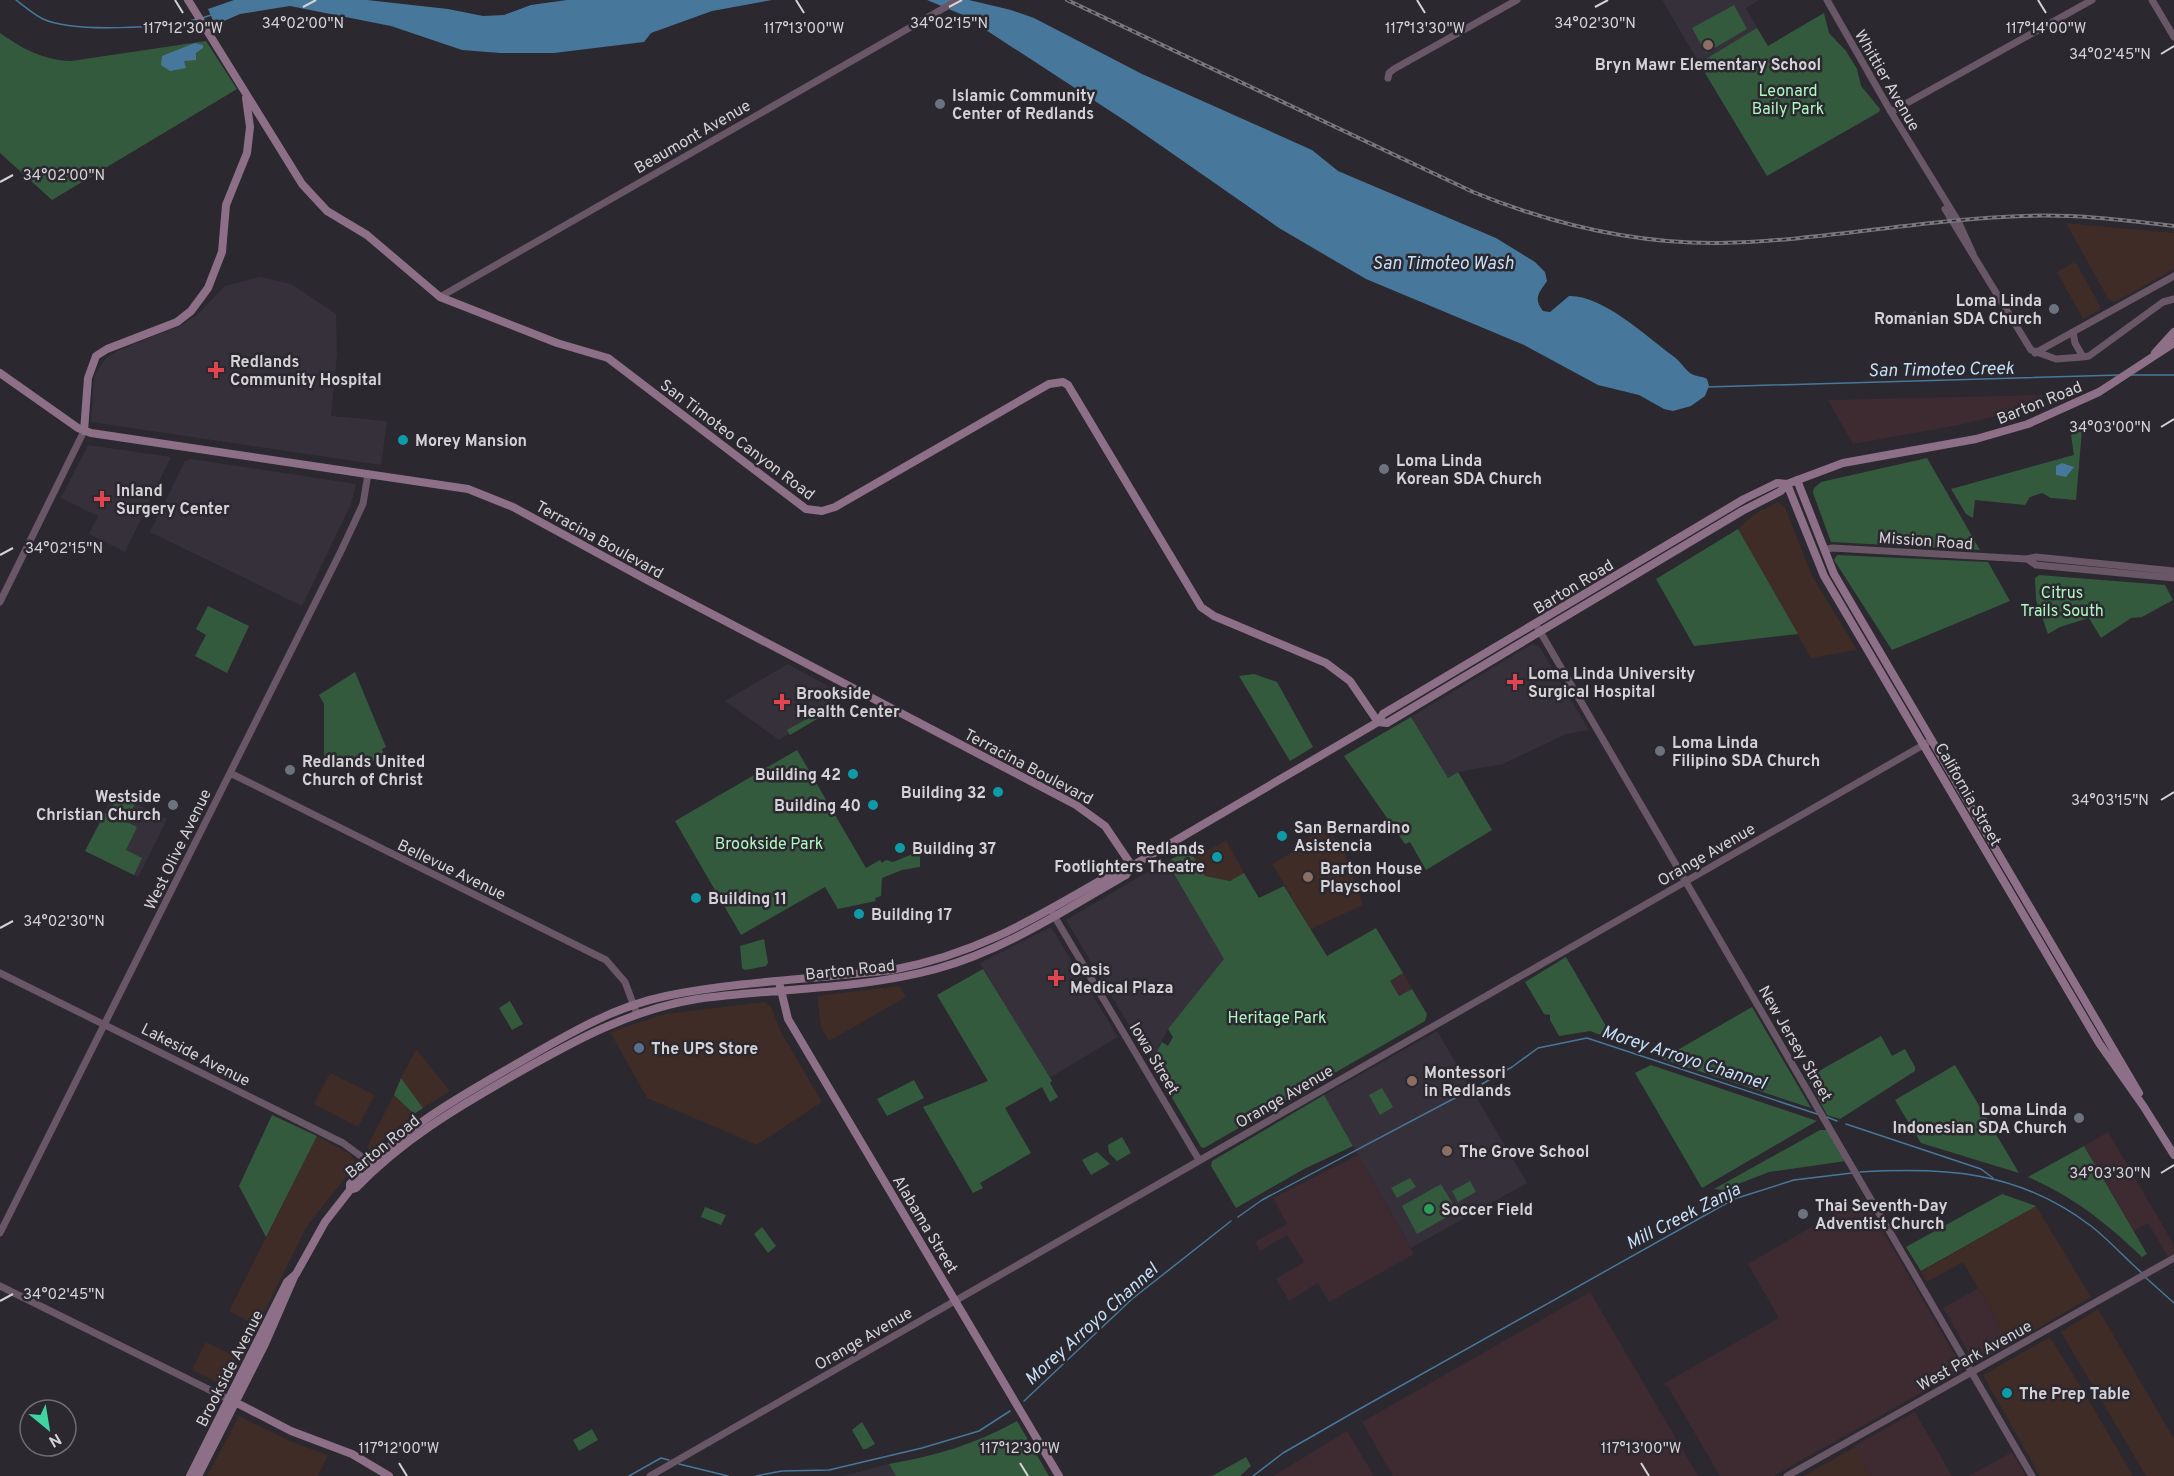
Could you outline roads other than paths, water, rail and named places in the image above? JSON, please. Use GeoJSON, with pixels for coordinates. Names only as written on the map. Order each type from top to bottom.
{"type":"FeatureCollection","features":[{"type":"Feature","properties":{"kind":"main road","name":"San Timoteo Canyon Road"},"geometry":{"type":"LineString","coordinates":[[189,1],[245,94],[313,198],[327,211],[367,235],[440,297],[557,344],[593,351],[608,358],[796,503],[816,512],[835,507],[1049,384],[1063,382],[1071,388],[1201,607],[1214,616],[1326,663],[1350,681],[1378,722]]}},
{"type":"Feature","properties":{"kind":"main road"},"geometry":{"type":"LineString","coordinates":[[84,431],[88,378],[96,356],[185,317],[198,304],[211,281],[222,252],[226,205],[247,153],[250,127],[245,94]]}},
{"type":"Feature","properties":{"kind":"main road","name":"Barton Road"},"geometry":{"type":"LineString","coordinates":[[2152,356],[2174,332]]}},
{"type":"Feature","properties":{"kind":"main road","name":"Barton Road"},"geometry":{"type":"LineString","coordinates":[[373,1165],[385,1160],[422,1130],[573,1041],[637,1014],[698,999],[892,970],[964,956],[1006,944],[1122,868],[1132,866],[1378,722],[1383,714],[1744,499],[1777,483],[1787,484],[1843,464],[2011,429],[2054,414],[2099,392],[2174,344]]}},
{"type":"Feature","properties":{"kind":"main road","name":"Terracina Boulevard"},"geometry":{"type":"LineString","coordinates":[[0,373],[84,431],[468,489],[513,507],[647,580],[1076,804],[1105,826],[1132,866]]}},
{"type":"Feature","properties":{"kind":"main road","name":"California Street"},"geometry":{"type":"LineString","coordinates":[[1797,480],[1824,550],[1928,742],[2099,1043],[2174,1155]]}},
{"type":"Feature","properties":{"kind":"main road","name":"Barton Road"},"geometry":{"type":"LineString","coordinates":[[1378,722],[1387,723],[1742,511],[1781,491],[1787,484]]}},
{"type":"Feature","properties":{"kind":"main road","name":"California Street"},"geometry":{"type":"LineString","coordinates":[[1787,484],[1819,566],[1928,742]]}},
{"type":"Feature","properties":{"kind":"main road"},"geometry":{"type":"LineString","coordinates":[[1840,603],[1848,598]]}},
{"type":"Feature","properties":{"kind":"main road","name":"Barton Road"},"geometry":{"type":"LineString","coordinates":[[350,1190],[356,1188],[395,1140],[411,1127],[570,1033],[633,1005],[696,991],[780,986]]}},
{"type":"Feature","properties":{"kind":"main road","name":"Alabama Street"},"geometry":{"type":"LineString","coordinates":[[780,986],[788,1019],[1059,1476]]}},
{"type":"Feature","properties":{"kind":"main road"},"geometry":{"type":"LineString","coordinates":[[411,1127],[422,1130]]}},
{"type":"Feature","properties":{"kind":"main road"},"geometry":{"type":"LineString","coordinates":[[385,1160],[386,1154],[396,1146],[395,1140]]}},
{"type":"Feature","properties":{"kind":"main road","name":"Brookside Avenue"},"geometry":{"type":"LineString","coordinates":[[190,1476],[232,1401],[325,1222],[350,1190]]}},
{"type":"Feature","properties":{"kind":"main road"},"geometry":{"type":"LineString","coordinates":[[232,1401],[291,1431],[370,1463],[389,1476]]}},
{"type":"Feature","properties":{"kind":"main road","name":"Brookside Avenue"},"geometry":{"type":"LineString","coordinates":[[198,1476],[232,1401]]}},
{"type":"Feature","properties":{"kind":"street","name":"Beaumont Avenue"},"geometry":{"type":"LineString","coordinates":[[440,297],[958,0]]}},
{"type":"Feature","properties":{"kind":"street"},"geometry":{"type":"LineString","coordinates":[[1389,78],[1389,73],[1394,69],[1517,0]]}},
{"type":"Feature","properties":{"kind":"street","name":"Whittier Avenue"},"geometry":{"type":"LineString","coordinates":[[1827,0],[1927,173],[1952,222],[2035,353]]}},
{"type":"Feature","properties":{"kind":"street"},"geometry":{"type":"LineString","coordinates":[[1891,112],[2092,0]]}},
{"type":"Feature","properties":{"kind":"street"},"geometry":{"type":"LineString","coordinates":[[2152,0],[2174,37]]}},
{"type":"Feature","properties":{"kind":"street"},"geometry":{"type":"LineString","coordinates":[[2035,353],[2174,276]]}},
{"type":"Feature","properties":{"kind":"street"},"geometry":{"type":"LineString","coordinates":[[2035,353],[2056,358],[2083,357],[2101,349],[2163,302],[2174,299]]}},
{"type":"Feature","properties":{"kind":"street"},"geometry":{"type":"LineString","coordinates":[[2073,332],[2075,343],[2083,357]]}},
{"type":"Feature","properties":{"kind":"street"},"geometry":{"type":"LineString","coordinates":[[0,602],[84,431]]}},
{"type":"Feature","properties":{"kind":"street","name":"West Olive Avenue"},"geometry":{"type":"LineString","coordinates":[[0,1233],[345,542],[363,504],[368,474]]}},
{"type":"Feature","properties":{"kind":"street","name":"Mission Road"},"geometry":{"type":"LineString","coordinates":[[1824,550],[1832,548],[2027,560],[2036,557],[2174,571]]}},
{"type":"Feature","properties":{"kind":"street","name":"Mission Road"},"geometry":{"type":"LineString","coordinates":[[2027,560],[2036,565],[2174,578]]}},
{"type":"Feature","properties":{"kind":"street","name":"New Jersey Street"},"geometry":{"type":"LineString","coordinates":[[1536,624],[2032,1476]]}},
{"type":"Feature","properties":{"kind":"street","name":"Orange Avenue"},"geometry":{"type":"LineString","coordinates":[[650,1476],[1928,742]]}},
{"type":"Feature","properties":{"kind":"street","name":"Bellevue Avenue"},"geometry":{"type":"LineString","coordinates":[[230,773],[606,960],[625,982],[637,1014]]}},
{"type":"Feature","properties":{"kind":"street","name":"Iowa Street"},"geometry":{"type":"LineString","coordinates":[[1052,913],[1199,1160]]}},
{"type":"Feature","properties":{"kind":"street","name":"Lakeside Avenue"},"geometry":{"type":"LineString","coordinates":[[0,973],[343,1143],[373,1165]]}},
{"type":"Feature","properties":{"kind":"street","name":"West Park Avenue"},"geometry":{"type":"LineString","coordinates":[[1786,1476],[2174,1258]]}},
{"type":"Feature","properties":{"kind":"street"},"geometry":{"type":"LineString","coordinates":[[0,1286],[232,1401]]}},
{"type":"Feature","properties":{"kind":"water"},"geometry":{"type":"Polygon","coordinates":[[[234,0],[367,0],[448,9],[483,16],[504,15],[531,5],[567,0],[772,0],[712,11],[651,33],[644,42],[554,53],[500,53],[462,50],[391,26],[290,6],[240,14],[215,25],[208,9],[234,0]]]}},
{"type":"Feature","properties":{"kind":"water","name":"San Timoteo Wash"},"geometry":{"type":"Polygon","coordinates":[[[927,0],[969,0],[1034,18],[1142,74],[1312,150],[1338,171],[1496,238],[1535,262],[1545,272],[1547,281],[1538,299],[1543,311],[1550,312],[1569,296],[1596,302],[1638,328],[1690,373],[1707,379],[1709,386],[1705,396],[1691,406],[1673,411],[1664,409],[1639,395],[1598,385],[1524,345],[1366,279],[1279,228],[1127,122],[963,15],[927,0]]]}},
{"type":"Feature","properties":{"kind":"water"},"geometry":{"type":"Polygon","coordinates":[[[195,43],[203,45],[203,48],[196,53],[196,60],[184,61],[186,68],[170,71],[161,65],[162,56],[195,43]]]}},
{"type":"Feature","properties":{"kind":"water"},"geometry":{"type":"Polygon","coordinates":[[[2062,463],[2074,467],[2066,477],[2056,475],[2056,466],[2062,463]]]}},
{"type":"Feature","properties":{"kind":"waterway"},"geometry":{"type":"LineString","coordinates":[[16,0],[43,19],[75,26],[142,27],[197,19]]}},
{"type":"Feature","properties":{"kind":"waterway"},"geometry":{"type":"LineString","coordinates":[[202,18],[211,15]]}},
{"type":"Feature","properties":{"kind":"waterway","name":"San Timoteo Creek"},"geometry":{"type":"LineString","coordinates":[[1707,387],[2119,375]]}},
{"type":"Feature","properties":{"kind":"waterway","name":"San Timoteo Creek"},"geometry":{"type":"LineString","coordinates":[[2130,375],[2174,375]]}},
{"type":"Feature","properties":{"kind":"waterway","name":"Morey Arroyo Channel"},"geometry":{"type":"LineString","coordinates":[[1482,1084],[1512,1067],[1538,1048],[1587,1038],[1817,1114]]}},
{"type":"Feature","properties":{"kind":"waterway","name":"Morey Arroyo Channel"},"geometry":{"type":"LineString","coordinates":[[1238,1217],[1262,1200],[1470,1090]]}},
{"type":"Feature","properties":{"kind":"waterway","name":"Morey Arroyo Channel"},"geometry":{"type":"LineString","coordinates":[[1827,1117],[1837,1121]]}},
{"type":"Feature","properties":{"kind":"waterway","name":"Morey Arroyo Channel"},"geometry":{"type":"LineString","coordinates":[[1846,1124],[1981,1169],[1993,1178]]}},
{"type":"Feature","properties":{"kind":"waterway","name":"Mill Creek Zanja"},"geometry":{"type":"LineString","coordinates":[[1860,1172],[1952,1172],[2009,1183],[2064,1208],[2091,1226],[2142,1273]]}},
{"type":"Feature","properties":{"kind":"waterway","name":"Mill Creek Zanja"},"geometry":{"type":"LineString","coordinates":[[1253,1476],[1283,1453],[1734,1199],[1794,1180],[1852,1173]]}},
{"type":"Feature","properties":{"kind":"waterway","name":"Morey Arroyo Channel"},"geometry":{"type":"LineString","coordinates":[[1024,1401],[1132,1299],[1231,1221]]}},
{"type":"Feature","properties":{"kind":"waterway","name":"Mill Creek Zanja"},"geometry":{"type":"LineString","coordinates":[[2145,1277],[2174,1303]]}},
{"type":"Feature","properties":{"kind":"waterway","name":"Morey Arroyo Channel"},"geometry":{"type":"LineString","coordinates":[[756,1476],[782,1471],[829,1470],[922,1448],[979,1431],[1010,1411]]}},
{"type":"Feature","properties":{"kind":"waterway","name":"Morey Arroyo Channel"},"geometry":{"type":"LineString","coordinates":[[629,1476],[661,1458],[669,1460]]}},
{"type":"Feature","properties":{"kind":"waterway","name":"Morey Arroyo Channel"},"geometry":{"type":"LineString","coordinates":[[679,1464],[728,1476]]}},
{"type":"Feature","properties":{"kind":"railway"},"geometry":{"type":"LineString","coordinates":[[1067,0],[1473,192],[1533,214],[1594,230],[1657,240],[1720,243],[2024,216],[2080,217],[2174,226]]}},
{"type":"Feature","properties":{"kind":"place","name":"Bryn Mawr Elementary School"},"geometry":{"type":"Point","coordinates":[1708,45]}},
{"type":"Feature","properties":{"kind":"place","name":"Islamic Community Center of Redlands"},"geometry":{"type":"Point","coordinates":[940,104]}},
{"type":"Feature","properties":{"kind":"place","name":"Loma Linda Romanian SDA Church"},"geometry":{"type":"Point","coordinates":[2054,309]}},
{"type":"Feature","properties":{"kind":"place","name":"Redlands Community Hospital"},"geometry":{"type":"Point","coordinates":[216,370]}},
{"type":"Feature","properties":{"kind":"place","name":"Morey Mansion"},"geometry":{"type":"Point","coordinates":[403,440]}},
{"type":"Feature","properties":{"kind":"place","name":"Loma Linda Korean SDA Church"},"geometry":{"type":"Point","coordinates":[1384,469]}},
{"type":"Feature","properties":{"kind":"place","name":"Inland Surgery Center"},"geometry":{"type":"Point","coordinates":[102,499]}},
{"type":"Feature","properties":{"kind":"place","name":"Loma Linda University Surgical Hospital"},"geometry":{"type":"Point","coordinates":[1515,682]}},
{"type":"Feature","properties":{"kind":"place","name":"Brookside Health Center"},"geometry":{"type":"Point","coordinates":[782,702]}},
{"type":"Feature","properties":{"kind":"place","name":"Loma Linda Filipino SDA Church"},"geometry":{"type":"Point","coordinates":[1660,751]}},
{"type":"Feature","properties":{"kind":"place","name":"Redlands United Church of Christ"},"geometry":{"type":"Point","coordinates":[290,770]}},
{"type":"Feature","properties":{"kind":"place","name":"Building 42"},"geometry":{"type":"Point","coordinates":[853,774]}},
{"type":"Feature","properties":{"kind":"place","name":"Building 32"},"geometry":{"type":"Point","coordinates":[998,792]}},
{"type":"Feature","properties":{"kind":"place","name":"Westside Christian Church"},"geometry":{"type":"Point","coordinates":[173,805]}},
{"type":"Feature","properties":{"kind":"place","name":"Building 40"},"geometry":{"type":"Point","coordinates":[873,805]}},
{"type":"Feature","properties":{"kind":"place","name":"San Bernardino Asistencia"},"geometry":{"type":"Point","coordinates":[1282,836]}},
{"type":"Feature","properties":{"kind":"place","name":"Building 37"},"geometry":{"type":"Point","coordinates":[900,848]}},
{"type":"Feature","properties":{"kind":"place","name":"Redlands Footlighters Theatre"},"geometry":{"type":"Point","coordinates":[1217,857]}},
{"type":"Feature","properties":{"kind":"place","name":"Barton House Playschool"},"geometry":{"type":"Point","coordinates":[1308,877]}},
{"type":"Feature","properties":{"kind":"place","name":"Building 11"},"geometry":{"type":"Point","coordinates":[696,898]}},
{"type":"Feature","properties":{"kind":"place","name":"Building 17"},"geometry":{"type":"Point","coordinates":[859,914]}},
{"type":"Feature","properties":{"kind":"place","name":"Oasis Medical Plaza"},"geometry":{"type":"Point","coordinates":[1056,978]}},
{"type":"Feature","properties":{"kind":"place","name":"The UPS Store"},"geometry":{"type":"Point","coordinates":[639,1048]}},
{"type":"Feature","properties":{"kind":"place","name":"Montessori in Redlands"},"geometry":{"type":"Point","coordinates":[1412,1081]}},
{"type":"Feature","properties":{"kind":"place","name":"Loma Linda Indonesian SDA Church"},"geometry":{"type":"Point","coordinates":[2079,1118]}},
{"type":"Feature","properties":{"kind":"place","name":"The Grove School"},"geometry":{"type":"Point","coordinates":[1447,1151]}},
{"type":"Feature","properties":{"kind":"place","name":"Soccer Field"},"geometry":{"type":"Point","coordinates":[1429,1209]}},
{"type":"Feature","properties":{"kind":"place","name":"Thai Seventh-Day Adventist Church"},"geometry":{"type":"Point","coordinates":[1803,1214]}},
{"type":"Feature","properties":{"kind":"place","name":"The Prep Table"},"geometry":{"type":"Point","coordinates":[2007,1393]}},
{"type":"Feature","properties":{"kind":"park label","name":"Leonard Baily Park"},"geometry":{"type":"Point","coordinates":[1788,99]}},
{"type":"Feature","properties":{"kind":"park label","name":"Citrus Trails South"},"geometry":{"type":"Point","coordinates":[2062,601]}},
{"type":"Feature","properties":{"kind":"park label","name":"Brookside Park"},"geometry":{"type":"Point","coordinates":[769,843]}},
{"type":"Feature","properties":{"kind":"park label","name":"Heritage Park"},"geometry":{"type":"Point","coordinates":[1277,1017]}}]}
